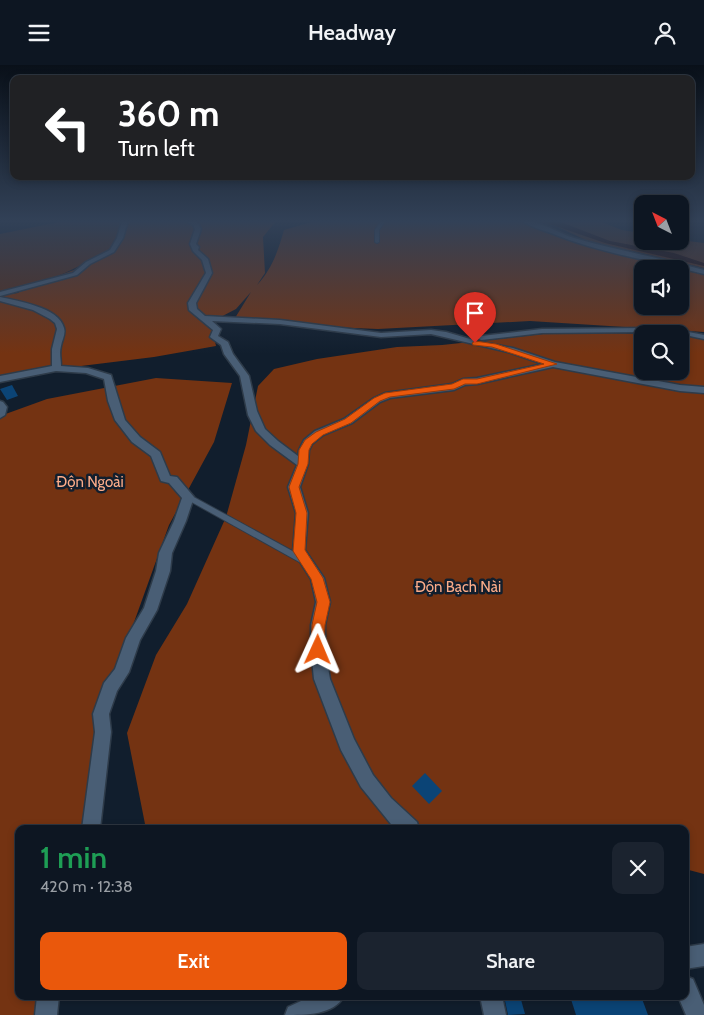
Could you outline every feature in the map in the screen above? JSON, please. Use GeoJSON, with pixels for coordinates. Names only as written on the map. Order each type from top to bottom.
{"type":"FeatureCollection","features":[{"type":"Feature","properties":{"kind":"street"},"geometry":{"type":"LineString","coordinates":[[0,294],[75,274],[85,265]]}},
{"type":"Feature","properties":{"kind":"street"},"geometry":{"type":"LineString","coordinates":[[207,265],[209,273],[192,303],[193,310],[217,329],[214,337],[225,344],[226,351],[247,381],[249,401],[259,428],[273,442],[303,464]]}},
{"type":"Feature","properties":{"kind":"street"},"geometry":{"type":"LineString","coordinates":[[680,265],[704,272]]}},
{"type":"Feature","properties":{"kind":"street"},"geometry":{"type":"LineString","coordinates":[[14,304],[22,289]]}},
{"type":"Feature","properties":{"kind":"street"},"geometry":{"type":"LineString","coordinates":[[0,299],[48,313],[58,321],[61,330],[55,351],[58,359],[56,367]]}},
{"type":"Feature","properties":{"kind":"street"},"geometry":{"type":"LineString","coordinates":[[204,319],[280,322],[382,335],[431,332],[491,339],[542,331],[645,330],[673,331],[704,337]]}},
{"type":"Feature","properties":{"kind":"street"},"geometry":{"type":"LineString","coordinates":[[446,334],[475,343],[510,350],[553,364],[680,388],[704,390]]}},
{"type":"Feature","properties":{"kind":"street"},"geometry":{"type":"LineString","coordinates":[[404,825],[367,781],[341,729],[322,679],[318,650],[318,625],[323,602],[317,578],[299,551],[302,513],[294,487],[303,464],[304,450],[308,442],[320,433],[348,421],[377,400],[388,395],[454,387],[463,382],[477,381],[553,364]]}},
{"type":"Feature","properties":{"kind":"street"},"geometry":{"type":"LineString","coordinates":[[3,379],[56,367],[88,371],[108,377],[114,404],[123,425],[142,447],[156,454],[165,478],[173,480],[188,497],[180,522],[167,551],[162,566],[164,571],[150,610],[133,638],[121,672],[110,689],[101,714],[103,732],[91,825]]}},
{"type":"Feature","properties":{"kind":"street"},"geometry":{"type":"LineString","coordinates":[[0,404],[2,407],[0,415]]}},
{"type":"Feature","properties":{"kind":"street"},"geometry":{"type":"LineString","coordinates":[[689,957],[704,955]]}},
{"type":"Feature","properties":{"kind":"street"},"geometry":{"type":"LineString","coordinates":[[689,996],[697,1015]]}},
{"type":"Feature","properties":{"kind":"street"},"geometry":{"type":"LineString","coordinates":[[46,1015],[48,1000]]}},
{"type":"Feature","properties":{"kind":"street"},"geometry":{"type":"LineString","coordinates":[[296,1015],[310,1011],[327,1000]]}},
{"type":"Feature","properties":{"kind":"street"},"geometry":{"type":"LineString","coordinates":[[492,1000],[495,1015]]}},
{"type":"Feature","properties":{"kind":"lane"},"geometry":{"type":"LineString","coordinates":[[188,497],[304,561]]}},
{"type":"Feature","properties":{"kind":"shaded area"},"geometry":{"type":"Polygon","coordinates":[[[0,265],[80,265],[29,287],[0,295],[0,265]]]}},
{"type":"Feature","properties":{"kind":"green space"},"geometry":{"type":"Polygon","coordinates":[[[81,265],[265,265],[265,273],[257,285],[271,265],[634,265],[634,315],[689,315],[689,271],[704,275],[704,332],[689,331],[689,325],[634,325],[634,328],[530,321],[378,329],[306,326],[235,318],[251,292],[236,309],[211,322],[216,346],[154,357],[0,376],[0,295],[18,293],[22,289],[74,270],[81,265]]]}},
{"type":"Feature","properties":{"kind":"green space","name":"Độn Bạch Nài"},"geometry":{"type":"Polygon","coordinates":[[[562,332],[634,334],[634,380],[689,380],[689,336],[704,337],[704,874],[689,870],[689,825],[145,825],[127,733],[156,655],[187,604],[226,517],[246,445],[258,386],[274,369],[317,359],[397,347],[442,345],[562,332]]]}},
{"type":"Feature","properties":{"kind":"green space","name":"Độn Ngoài"},"geometry":{"type":"Polygon","coordinates":[[[156,378],[232,383],[214,442],[169,525],[101,714],[85,825],[15,825],[15,1000],[38,1000],[34,1015],[0,1015],[0,416],[47,399],[156,378]]]}},
{"type":"Feature","properties":{"kind":"building"},"geometry":{"type":"Polygon","coordinates":[[[12,385],[18,396],[7,400],[0,389],[12,385]]]}},
{"type":"Feature","properties":{"kind":"building"},"geometry":{"type":"Polygon","coordinates":[[[425,773],[442,791],[429,804],[412,786],[425,773]]]}},
{"type":"Feature","properties":{"kind":"building"},"geometry":{"type":"Polygon","coordinates":[[[505,1000],[521,1000],[525,1014],[508,1015],[505,1000]]]}},
{"type":"Feature","properties":{"kind":"building"},"geometry":{"type":"Polygon","coordinates":[[[571,1000],[642,1000],[648,1015],[576,1015],[571,1000]]]}},
{"type":"Feature","properties":{"kind":"route"},"geometry":{"type":"LineString","coordinates":[[318,650],[318,625],[323,602],[317,578],[299,551],[302,513],[294,487],[303,464],[304,450],[308,442],[320,433],[348,421],[377,400],[388,395],[454,387],[463,382],[477,381],[553,364],[493,345],[475,343]]}}]}
